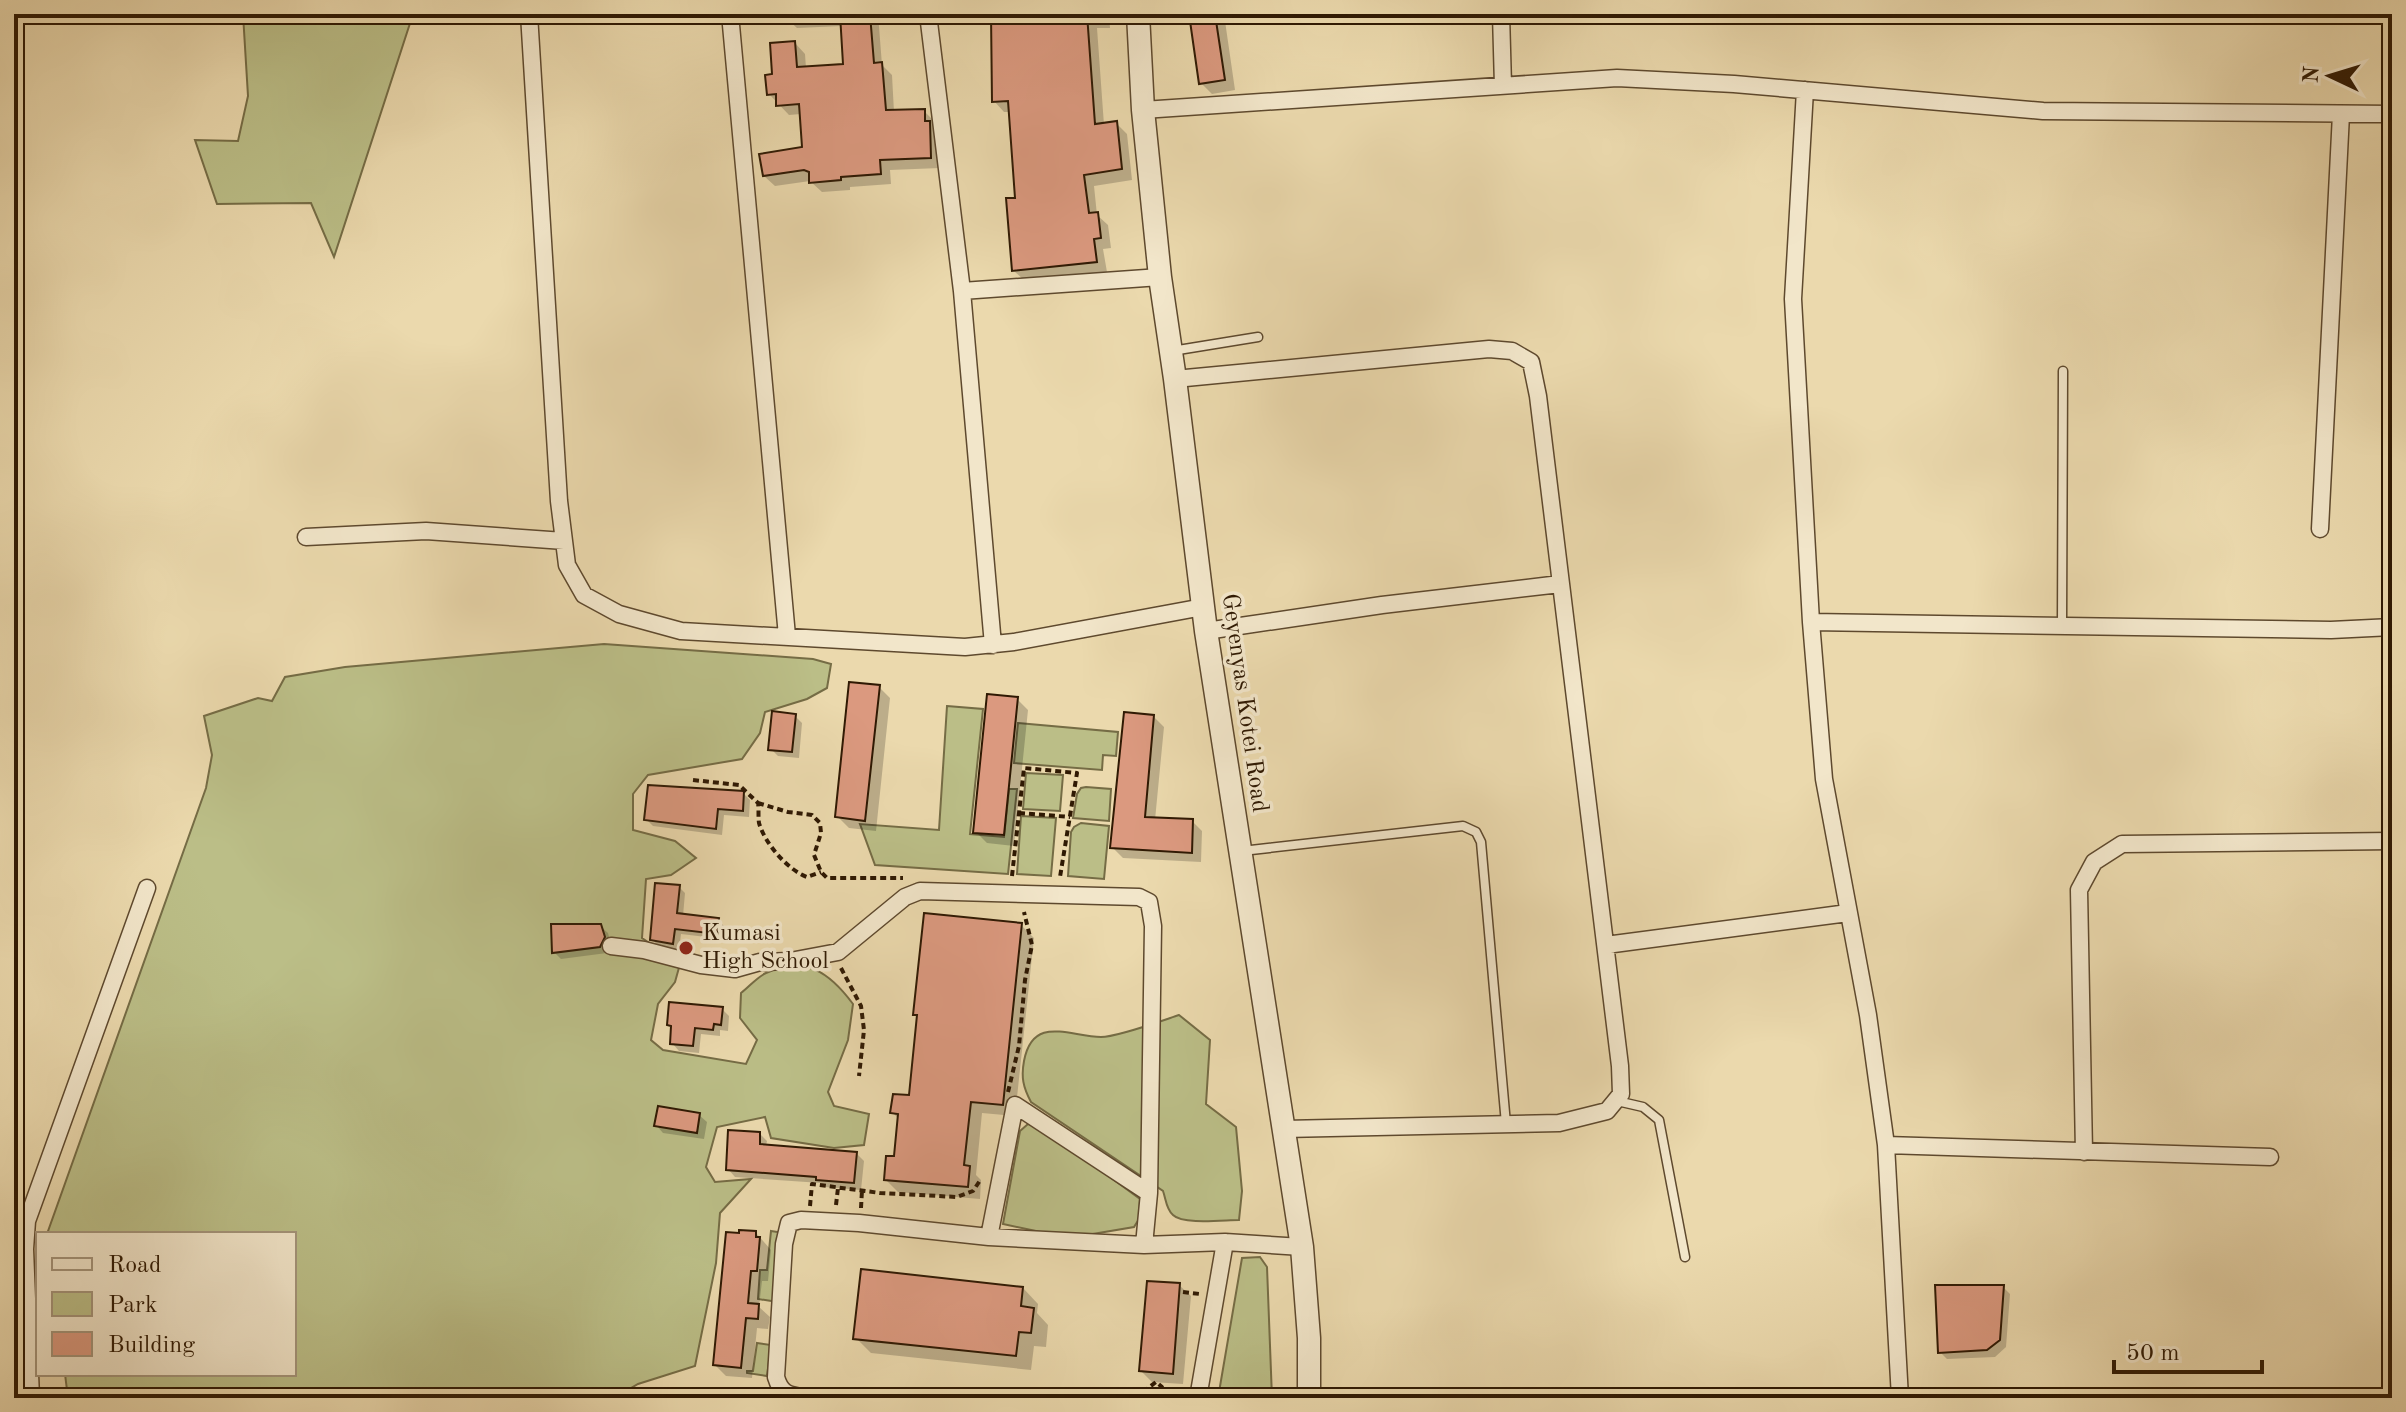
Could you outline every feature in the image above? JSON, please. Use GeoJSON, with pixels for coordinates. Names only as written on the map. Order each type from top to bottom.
{"type":"FeatureCollection","features":[{"type":"Feature","properties":{"kind":"street"},"geometry":{"type":"LineString","coordinates":[[529,14],[559,501],[567,565],[584,595],[619,614],[681,631],[965,647],[993,645],[1203,607]]}},
{"type":"Feature","properties":{"kind":"street"},"geometry":{"type":"LineString","coordinates":[[730,14],[787,636]]}},
{"type":"Feature","properties":{"kind":"street"},"geometry":{"type":"LineString","coordinates":[[928,14],[962,291],[993,645]]}},
{"type":"Feature","properties":{"kind":"street","name":"Geyenyas Kotei Road"},"geometry":{"type":"LineString","coordinates":[[1138,14],[1143,110],[1160,277],[1206,631],[1302,1247],[1309,1338],[1309,1398]]}},
{"type":"Feature","properties":{"kind":"street"},"geometry":{"type":"LineString","coordinates":[[1501,14],[1503,86]]}},
{"type":"Feature","properties":{"kind":"street"},"geometry":{"type":"LineString","coordinates":[[1143,110],[1617,78],[1805,90],[2043,111],[2392,114]]}},
{"type":"Feature","properties":{"kind":"street"},"geometry":{"type":"LineString","coordinates":[[1805,90],[1793,299],[1811,622],[1824,779],[1868,1015],[1886,1145],[1900,1398]]}},
{"type":"Feature","properties":{"kind":"street"},"geometry":{"type":"LineString","coordinates":[[2320,529],[2341,114]]}},
{"type":"Feature","properties":{"kind":"street"},"geometry":{"type":"LineString","coordinates":[[962,291],[1160,277]]}},
{"type":"Feature","properties":{"kind":"street"},"geometry":{"type":"LineString","coordinates":[[1175,379],[1489,349],[1512,351],[1531,362],[1538,396],[1606,945],[1621,1094],[1607,1111],[1559,1123],[1284,1129]]}},
{"type":"Feature","properties":{"kind":"street"},"geometry":{"type":"LineString","coordinates":[[306,537],[426,531],[564,541]]}},
{"type":"Feature","properties":{"kind":"street"},"geometry":{"type":"LineString","coordinates":[[1206,631],[1413,600],[1560,584]]}},
{"type":"Feature","properties":{"kind":"street"},"geometry":{"type":"LineString","coordinates":[[1811,622],[2331,630],[2392,627]]}},
{"type":"Feature","properties":{"kind":"street"},"geometry":{"type":"LineString","coordinates":[[2084,1152],[2079,890],[2094,862],[2122,844],[2392,841]]}},
{"type":"Feature","properties":{"kind":"street"},"geometry":{"type":"LineString","coordinates":[[31,1398],[25,1249],[20,1222],[147,888]]}},
{"type":"Feature","properties":{"kind":"street"},"geometry":{"type":"LineString","coordinates":[[611,946],[735,969],[760,962],[790,961],[838,952],[905,897],[920,891],[1139,897],[1149,902],[1153,926],[1149,1193],[1144,1245]]}},
{"type":"Feature","properties":{"kind":"street"},"geometry":{"type":"LineString","coordinates":[[1606,945],[1848,913]]}},
{"type":"Feature","properties":{"kind":"street"},"geometry":{"type":"LineString","coordinates":[[989,1237],[1015,1105],[1149,1193]]}},
{"type":"Feature","properties":{"kind":"street"},"geometry":{"type":"LineString","coordinates":[[1886,1145],[2270,1157]]}},
{"type":"Feature","properties":{"kind":"street"},"geometry":{"type":"LineString","coordinates":[[805,1398],[780,1390],[776,1377],[785,1233],[789,1223],[809,1220],[859,1223],[989,1237],[1144,1245],[1225,1242],[1302,1247]]}},
{"type":"Feature","properties":{"kind":"street"},"geometry":{"type":"LineString","coordinates":[[1198,1398],[1225,1242]]}},
{"type":"Feature","properties":{"kind":"lane"},"geometry":{"type":"LineString","coordinates":[[1171,351],[1258,337]]}},
{"type":"Feature","properties":{"kind":"lane"},"geometry":{"type":"LineString","coordinates":[[2062,626],[2063,371]]}},
{"type":"Feature","properties":{"kind":"lane"},"geometry":{"type":"LineString","coordinates":[[1240,851],[1463,826],[1476,832],[1481,842],[1506,1124]]}},
{"type":"Feature","properties":{"kind":"lane"},"geometry":{"type":"LineString","coordinates":[[1615,1101],[1643,1107],[1659,1120],[1685,1257]]}},
{"type":"Feature","properties":{"kind":"path"},"geometry":{"type":"LineString","coordinates":[[1006,1100],[1019,1046],[1025,980],[1032,945],[1024,911],[1010,892],[1024,768],[1077,773],[1057,894]]}},
{"type":"Feature","properties":{"kind":"path"},"geometry":{"type":"LineString","coordinates":[[693,780],[739,785],[758,803],[812,815],[820,823],[821,833],[814,855],[827,878],[907,878]]}},
{"type":"Feature","properties":{"kind":"path"},"geometry":{"type":"LineString","coordinates":[[758,803],[759,824],[792,872],[807,877],[821,872]]}},
{"type":"Feature","properties":{"kind":"path"},"geometry":{"type":"LineString","coordinates":[[1019,813],[1070,817]]}},
{"type":"Feature","properties":{"kind":"path"},"geometry":{"type":"LineString","coordinates":[[838,952],[842,973],[861,1006],[864,1030],[859,1076]]}},
{"type":"Feature","properties":{"kind":"path"},"geometry":{"type":"LineString","coordinates":[[809,1220],[812,1184],[880,1193],[957,1197],[973,1191],[981,1178]]}},
{"type":"Feature","properties":{"kind":"path"},"geometry":{"type":"LineString","coordinates":[[1135,1398],[1156,1382],[1162,1387],[1161,1398]]}},
{"type":"Feature","properties":{"kind":"path"},"geometry":{"type":"LineString","coordinates":[[743,1398],[780,1390]]}},
{"type":"Feature","properties":{"kind":"path"},"geometry":{"type":"LineString","coordinates":[[373,1393],[408,1398]]}},
{"type":"Feature","properties":{"kind":"green space"},"geometry":{"type":"Polygon","coordinates":[[[243,14],[413,14],[334,257],[311,203],[217,204],[195,140],[238,141],[248,96],[243,14]]]}},
{"type":"Feature","properties":{"kind":"green space"},"geometry":{"type":"Polygon","coordinates":[[[604,644],[813,659],[831,664],[827,688],[807,699],[765,712],[760,733],[742,759],[648,775],[633,794],[633,830],[675,841],[696,858],[671,875],[646,879],[642,938],[680,964],[675,982],[658,1004],[651,1040],[663,1050],[746,1064],[757,1040],[740,1018],[741,993],[763,975],[780,968],[793,966],[816,970],[835,984],[853,1004],[848,1040],[828,1092],[834,1106],[869,1114],[864,1145],[834,1148],[771,1138],[765,1117],[717,1127],[706,1167],[715,1182],[751,1179],[720,1213],[716,1263],[695,1366],[638,1384],[614,1398],[68,1398],[65,1376],[296,1376],[296,1232],[48,1232],[206,788],[212,755],[204,716],[258,698],[272,701],[285,677],[345,667],[604,644]]]}},
{"type":"Feature","properties":{"kind":"green space"},"geometry":{"type":"Polygon","coordinates":[[[947,706],[983,709],[970,834],[1004,837],[1009,789],[1017,789],[1008,874],[875,865],[860,824],[939,830],[947,706]]]}},
{"type":"Feature","properties":{"kind":"green space"},"geometry":{"type":"Polygon","coordinates":[[[1018,723],[1118,732],[1116,756],[1103,755],[1102,770],[1014,763],[1018,723]]]}},
{"type":"Feature","properties":{"kind":"green space"},"geometry":{"type":"Polygon","coordinates":[[[1026,773],[1063,775],[1060,811],[1023,809],[1026,773]]]}},
{"type":"Feature","properties":{"kind":"green space"},"geometry":{"type":"Polygon","coordinates":[[[1086,787],[1111,789],[1109,821],[1073,818],[1077,794],[1086,787]]]}},
{"type":"Feature","properties":{"kind":"green space"},"geometry":{"type":"Polygon","coordinates":[[[1021,816],[1056,818],[1051,876],[1017,874],[1021,816]]]}},
{"type":"Feature","properties":{"kind":"green space"},"geometry":{"type":"Polygon","coordinates":[[[1081,823],[1109,826],[1104,879],[1068,876],[1071,832],[1081,823]]]}},
{"type":"Feature","properties":{"kind":"green space"},"geometry":{"type":"Polygon","coordinates":[[[1179,1015],[1210,1040],[1206,1104],[1236,1127],[1242,1191],[1239,1220],[1194,1221],[1173,1215],[1163,1191],[1031,1102],[1024,1087],[1024,1061],[1035,1037],[1054,1031],[1108,1036],[1179,1015]]]}},
{"type":"Feature","properties":{"kind":"green space"},"geometry":{"type":"Polygon","coordinates":[[[1028,1124],[1039,1125],[1140,1199],[1139,1219],[1134,1227],[1069,1238],[1003,1224],[1020,1131],[1028,1124]]]}},
{"type":"Feature","properties":{"kind":"green space"},"geometry":{"type":"Polygon","coordinates":[[[771,1231],[784,1233],[778,1302],[758,1299],[760,1270],[767,1270],[771,1231]]]}},
{"type":"Feature","properties":{"kind":"green space"},"geometry":{"type":"Polygon","coordinates":[[[1260,1257],[1267,1267],[1272,1398],[1218,1398],[1242,1258],[1260,1257]]]}},
{"type":"Feature","properties":{"kind":"green space"},"geometry":{"type":"Polygon","coordinates":[[[757,1343],[771,1345],[767,1376],[747,1373],[753,1371],[757,1343]]]}},
{"type":"Feature","properties":{"kind":"building"},"geometry":{"type":"Polygon","coordinates":[[[840,14],[870,14],[874,63],[882,62],[886,110],[925,109],[925,121],[930,121],[931,158],[880,160],[881,174],[841,177],[841,180],[809,183],[809,172],[804,170],[763,176],[759,154],[802,147],[799,104],[776,106],[776,94],[767,95],[765,75],[772,74],[770,43],[795,41],[797,67],[843,64],[840,14]]]}},
{"type":"Feature","properties":{"kind":"building"},"geometry":{"type":"Polygon","coordinates":[[[991,14],[1087,14],[1095,124],[1117,121],[1122,169],[1084,175],[1089,213],[1098,212],[1101,238],[1094,239],[1097,262],[1012,271],[1006,198],[1015,198],[1008,101],[992,102],[991,14]]]}},
{"type":"Feature","properties":{"kind":"building"},"geometry":{"type":"Polygon","coordinates":[[[1189,14],[1215,14],[1225,80],[1199,84],[1189,14]]]}},
{"type":"Feature","properties":{"kind":"building"},"geometry":{"type":"Polygon","coordinates":[[[849,682],[880,685],[865,821],[835,817],[849,682]]]}},
{"type":"Feature","properties":{"kind":"building"},"geometry":{"type":"Polygon","coordinates":[[[987,694],[1018,697],[1004,835],[973,833],[987,694]]]}},
{"type":"Feature","properties":{"kind":"building"},"geometry":{"type":"Polygon","coordinates":[[[772,711],[796,714],[792,752],[768,750],[772,711]]]}},
{"type":"Feature","properties":{"kind":"building"},"geometry":{"type":"Polygon","coordinates":[[[1124,712],[1154,715],[1145,817],[1193,819],[1192,853],[1110,848],[1124,712]]]}},
{"type":"Feature","properties":{"kind":"building"},"geometry":{"type":"Polygon","coordinates":[[[648,785],[744,791],[743,811],[718,809],[716,829],[644,820],[648,785]]]}},
{"type":"Feature","properties":{"kind":"building"},"geometry":{"type":"Polygon","coordinates":[[[655,883],[680,885],[677,913],[719,918],[717,934],[675,929],[673,944],[650,940],[655,883]]]}},
{"type":"Feature","properties":{"kind":"building"},"geometry":{"type":"Polygon","coordinates":[[[924,913],[1022,923],[1003,1105],[971,1102],[964,1165],[970,1166],[968,1187],[884,1180],[886,1156],[894,1156],[898,1114],[890,1113],[893,1094],[909,1095],[917,1015],[913,1015],[924,913]]]}},
{"type":"Feature","properties":{"kind":"building"},"geometry":{"type":"Polygon","coordinates":[[[551,924],[601,924],[605,937],[600,947],[552,953],[551,924]]]}},
{"type":"Feature","properties":{"kind":"building"},"geometry":{"type":"Polygon","coordinates":[[[669,1002],[723,1007],[721,1025],[714,1024],[713,1030],[695,1028],[693,1046],[670,1044],[671,1026],[667,1025],[669,1002]]]}},
{"type":"Feature","properties":{"kind":"building"},"geometry":{"type":"Polygon","coordinates":[[[658,1106],[700,1113],[697,1133],[654,1126],[658,1106]]]}},
{"type":"Feature","properties":{"kind":"building"},"geometry":{"type":"Polygon","coordinates":[[[728,1130],[760,1132],[760,1144],[857,1152],[854,1183],[726,1170],[728,1130]]]}},
{"type":"Feature","properties":{"kind":"building"},"geometry":{"type":"Polygon","coordinates":[[[739,1230],[756,1231],[756,1237],[760,1237],[757,1271],[751,1271],[748,1303],[759,1304],[758,1319],[746,1318],[741,1368],[713,1365],[726,1232],[739,1233],[739,1230]]]}},
{"type":"Feature","properties":{"kind":"building"},"geometry":{"type":"Polygon","coordinates":[[[861,1269],[1023,1287],[1021,1306],[1034,1308],[1031,1333],[1019,1332],[1016,1356],[853,1339],[861,1269]]]}},
{"type":"Feature","properties":{"kind":"building"},"geometry":{"type":"Polygon","coordinates":[[[1147,1281],[1180,1283],[1173,1374],[1139,1371],[1147,1281]]]}},
{"type":"Feature","properties":{"kind":"building"},"geometry":{"type":"Polygon","coordinates":[[[1935,1285],[2004,1285],[2000,1340],[1987,1350],[1938,1353],[1935,1285]]]}},
{"type":"Feature","properties":{"kind":"place","name":"Kumasi High School"},"geometry":{"type":"Point","coordinates":[686,948]}}]}
